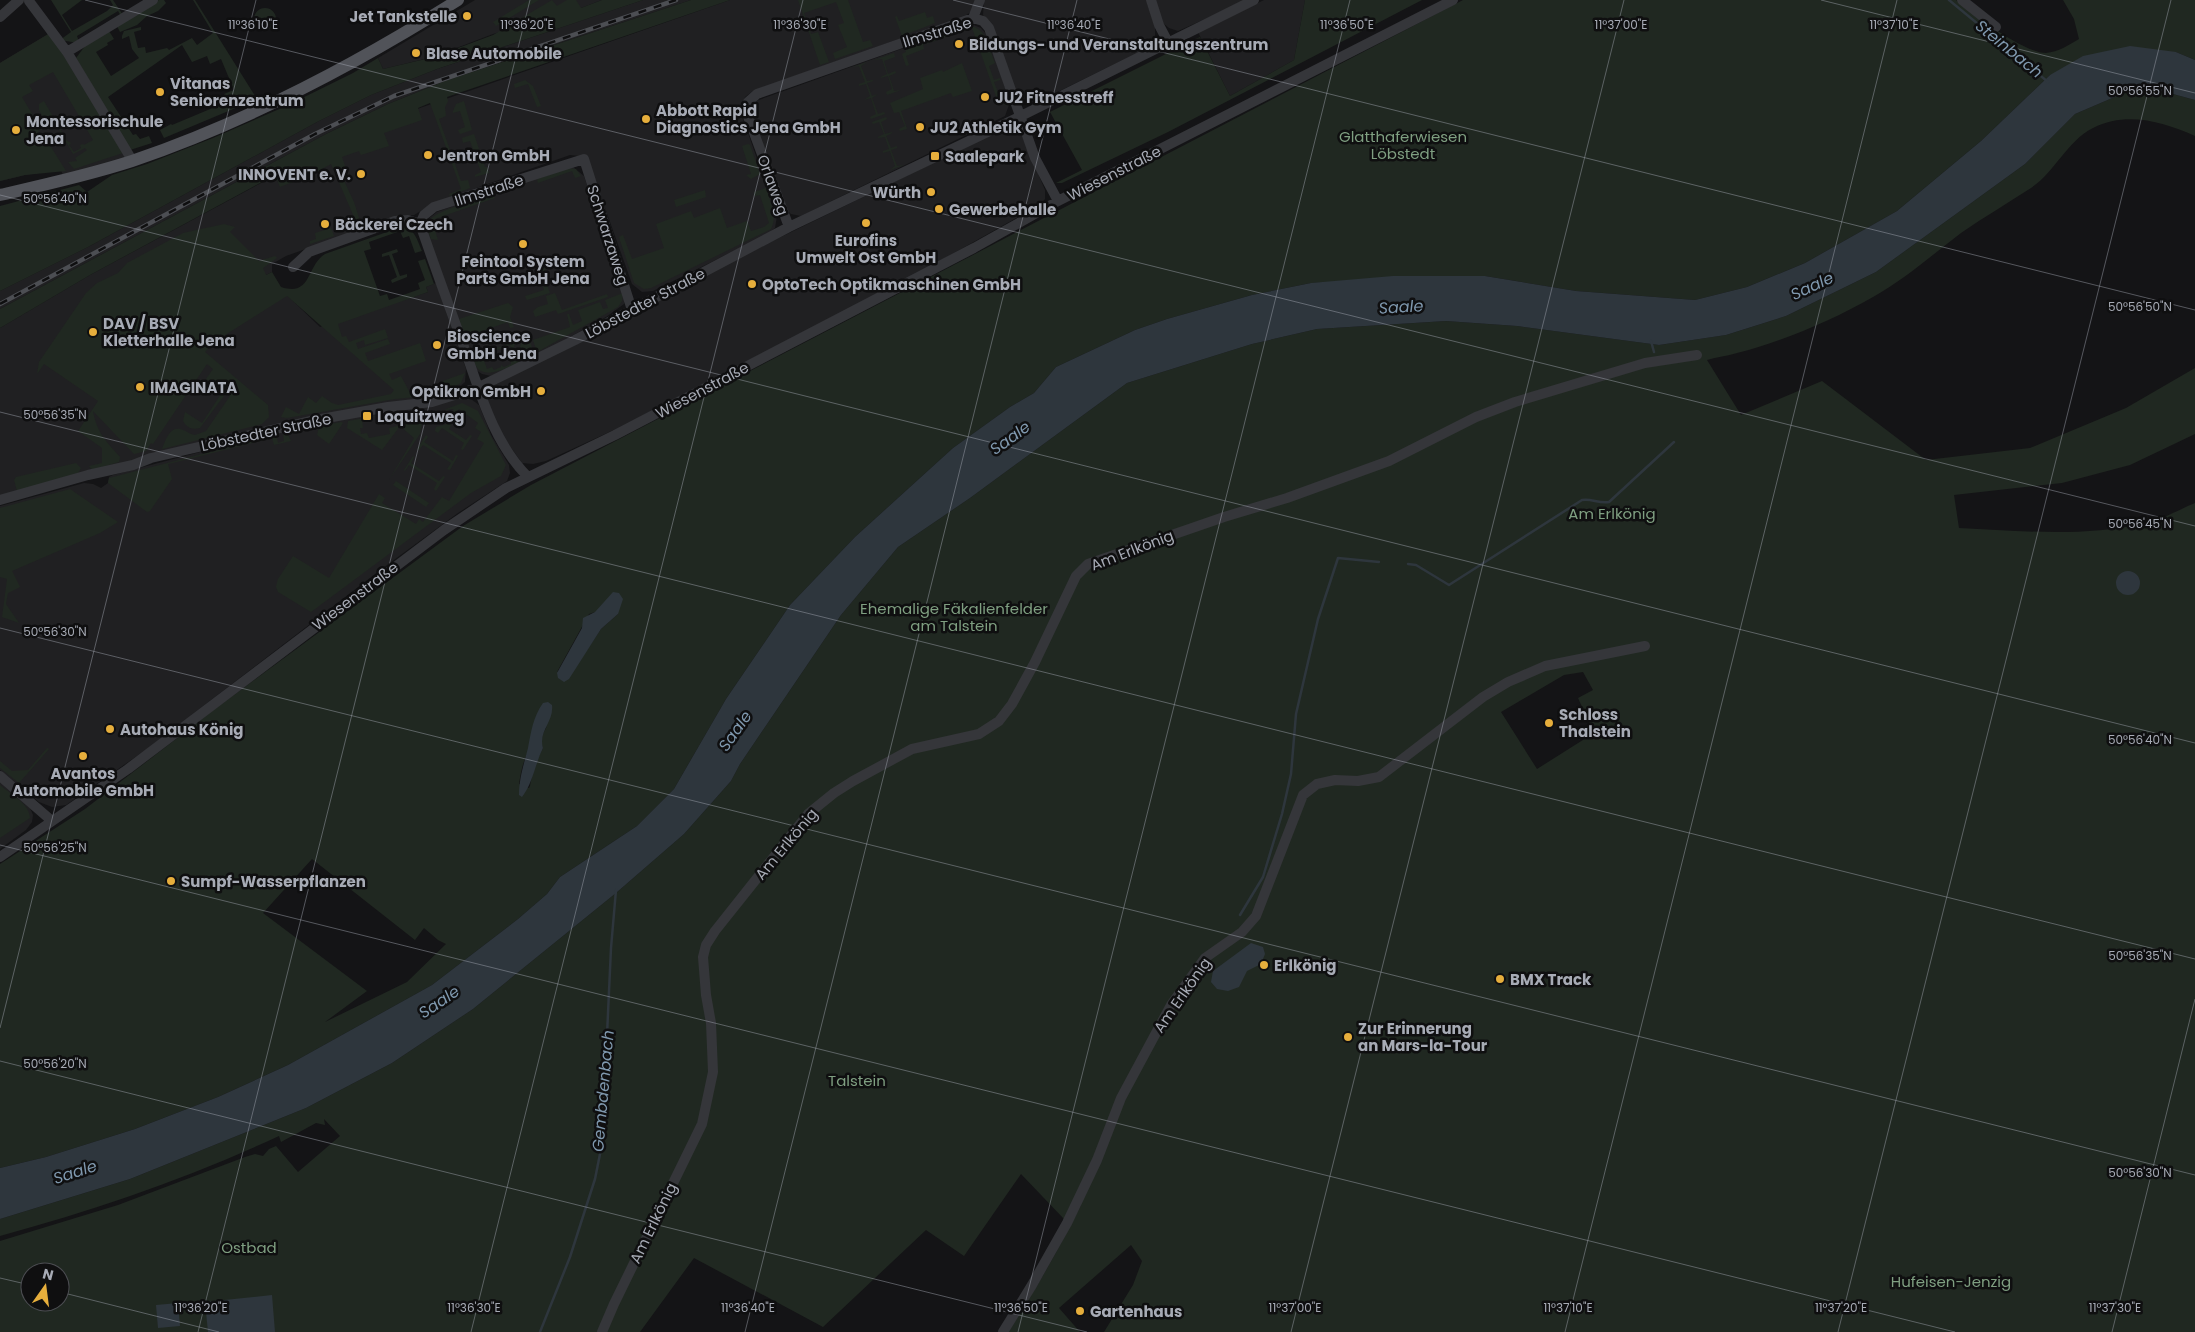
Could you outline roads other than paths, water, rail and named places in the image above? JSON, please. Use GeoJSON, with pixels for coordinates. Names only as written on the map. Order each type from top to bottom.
{"type":"FeatureCollection","features":[{"type":"Feature","properties":{"kind":"main road"},"geometry":{"type":"LineString","coordinates":[[0,195],[83,175],[193,138],[313,84],[458,0]]}},
{"type":"Feature","properties":{"kind":"street"},"geometry":{"type":"LineString","coordinates":[[67,52],[153,0]]}},
{"type":"Feature","properties":{"kind":"street"},"geometry":{"type":"LineString","coordinates":[[973,18],[980,0]]}},
{"type":"Feature","properties":{"kind":"street"},"geometry":{"type":"LineString","coordinates":[[1151,0],[1168,42]]}},
{"type":"Feature","properties":{"kind":"street","name":"Löbstedter Straße"},"geometry":{"type":"LineString","coordinates":[[0,500],[88,475],[132,465],[151,458],[310,421],[388,406],[432,402],[477,388],[632,310],[789,227],[1021,116],[1254,0]]}},
{"type":"Feature","properties":{"kind":"street","name":"Wiesenstraße"},"geometry":{"type":"LineString","coordinates":[[0,858],[128,769],[444,530],[506,488],[615,435],[974,248],[1058,201],[1453,0]]}},
{"type":"Feature","properties":{"kind":"street"},"geometry":{"type":"LineString","coordinates":[[1962,0],[1996,27]]}},
{"type":"Feature","properties":{"kind":"street"},"geometry":{"type":"LineString","coordinates":[[0,17],[24,1],[67,52],[132,160]]}},
{"type":"Feature","properties":{"kind":"street","name":"Ilmstraße"},"geometry":{"type":"LineString","coordinates":[[747,114],[748,102],[757,94],[973,18],[983,21],[989,28],[1035,158],[1058,201]]}},
{"type":"Feature","properties":{"kind":"street","name":"Orlaweg"},"geometry":{"type":"LineString","coordinates":[[747,114],[789,227]]}},
{"type":"Feature","properties":{"kind":"street","name":"Ilmstraße"},"geometry":{"type":"LineString","coordinates":[[420,224],[424,215],[434,207],[584,159]]}},
{"type":"Feature","properties":{"kind":"street","name":"Schwarzaweg"},"geometry":{"type":"LineString","coordinates":[[584,159],[632,310]]}},
{"type":"Feature","properties":{"kind":"street"},"geometry":{"type":"LineString","coordinates":[[293,267],[309,252],[395,221],[408,220],[420,224],[477,388],[498,437],[520,469],[528,477]]}},
{"type":"Feature","properties":{"kind":"street","name":"Am Erlkönig"},"geometry":{"type":"LineString","coordinates":[[602,1332],[702,1124],[713,1072],[711,1023],[703,971],[706,945],[728,914],[808,814],[853,781],[898,756],[928,744],[978,734],[999,721],[1012,704],[1035,662],[1076,576],[1088,564],[1224,517],[1286,498],[1389,461],[1476,417],[1515,402],[1645,363],[1697,355]]}},
{"type":"Feature","properties":{"kind":"street","name":"Am Erlkönig"},"geometry":{"type":"LineString","coordinates":[[1003,1332],[1067,1224],[1097,1160],[1121,1098],[1171,1005],[1205,958],[1242,932],[1256,916],[1303,795],[1317,784],[1335,780],[1358,781],[1379,777],[1483,697],[1508,682],[1545,666],[1645,646]]}},
{"type":"Feature","properties":{"kind":"street"},"geometry":{"type":"LineString","coordinates":[[0,776],[52,821]]}},
{"type":"Feature","properties":{"kind":"water","name":"Saale"},"geometry":{"type":"Polygon","coordinates":[[[2130,46],[2176,52],[2195,60],[2195,100],[2151,88],[2124,93],[2075,114],[2025,164],[1876,272],[1786,316],[1726,335],[1659,345],[1517,326],[1446,321],[1317,329],[1252,344],[1127,383],[970,498],[898,547],[841,615],[740,764],[731,781],[684,834],[616,893],[473,1009],[392,1063],[306,1108],[130,1179],[0,1219],[0,1168],[46,1157],[135,1129],[218,1097],[288,1065],[432,985],[518,919],[547,894],[560,877],[637,826],[674,789],[726,699],[790,605],[855,537],[953,448],[1010,407],[1034,393],[1056,367],[1135,330],[1167,319],[1252,295],[1311,283],[1393,276],[1485,276],[1576,291],[1695,300],[1747,287],[1805,263],[1897,211],[1981,141],[2050,75],[2083,56],[2130,46]]]}},
{"type":"Feature","properties":{"kind":"water"},"geometry":{"type":"Polygon","coordinates":[[[2128,571],[2137,574],[2140,583],[2137,592],[2128,595],[2119,592],[2116,583],[2119,574],[2128,571]]]}},
{"type":"Feature","properties":{"kind":"water"},"geometry":{"type":"Polygon","coordinates":[[[613,592],[619,593],[623,599],[618,614],[601,629],[569,679],[564,682],[558,678],[557,673],[582,628],[583,618],[595,612],[613,592]]]}},
{"type":"Feature","properties":{"kind":"water"},"geometry":{"type":"Polygon","coordinates":[[[548,702],[552,705],[552,711],[544,731],[543,748],[529,786],[522,797],[519,795],[520,783],[533,725],[543,703],[548,702]]]}},
{"type":"Feature","properties":{"kind":"water"},"geometry":{"type":"Polygon","coordinates":[[[1251,943],[1263,947],[1265,954],[1261,964],[1247,971],[1239,987],[1228,991],[1217,989],[1211,982],[1213,971],[1251,943]]]}},
{"type":"Feature","properties":{"kind":"water"},"geometry":{"type":"Polygon","coordinates":[[[272,1295],[275,1332],[208,1332],[205,1302],[272,1295]]]}},
{"type":"Feature","properties":{"kind":"water"},"geometry":{"type":"Polygon","coordinates":[[[178,1303],[180,1326],[158,1328],[156,1305],[178,1303]]]}},
{"type":"Feature","properties":{"kind":"waterway","name":"Steinbach"},"geometry":{"type":"LineString","coordinates":[[1949,0],[2048,82]]}},
{"type":"Feature","properties":{"kind":"waterway"},"geometry":{"type":"LineString","coordinates":[[1651,341],[1654,352]]}},
{"type":"Feature","properties":{"kind":"waterway"},"geometry":{"type":"LineString","coordinates":[[1408,564],[1416,565],[1449,585],[1582,500],[1609,502],[1674,442]]}},
{"type":"Feature","properties":{"kind":"waterway"},"geometry":{"type":"LineString","coordinates":[[1240,915],[1263,877],[1282,814],[1291,774],[1296,714],[1318,619],[1338,558],[1379,562]]}},
{"type":"Feature","properties":{"kind":"waterway","name":"Gembdenbach"},"geometry":{"type":"LineString","coordinates":[[540,1332],[570,1257],[595,1179],[602,1144],[611,948],[616,890]]}},
{"type":"Feature","properties":{"kind":"railway"},"geometry":{"type":"LineString","coordinates":[[0,304],[315,134],[394,96],[676,0]]}},
{"type":"Feature","properties":{"kind":"place","name":"Jet Tankstelle"},"geometry":{"type":"Point","coordinates":[467,16]}},
{"type":"Feature","properties":{"kind":"place","name":"Bildungs- und Veranstaltungszentrum"},"geometry":{"type":"Point","coordinates":[959,44]}},
{"type":"Feature","properties":{"kind":"place","name":"Blase Automobile"},"geometry":{"type":"Point","coordinates":[416,53]}},
{"type":"Feature","properties":{"kind":"place","name":"Vitanas Seniorenzentrum"},"geometry":{"type":"Point","coordinates":[160,92]}},
{"type":"Feature","properties":{"kind":"place","name":"JU2 Fitnesstreff"},"geometry":{"type":"Point","coordinates":[985,97]}},
{"type":"Feature","properties":{"kind":"place","name":"Abbott Rapid Diagnostics Jena GmbH"},"geometry":{"type":"Point","coordinates":[646,119]}},
{"type":"Feature","properties":{"kind":"place","name":"JU2 Athletik Gym"},"geometry":{"type":"Point","coordinates":[920,127]}},
{"type":"Feature","properties":{"kind":"place","name":"Montessorischule Jena"},"geometry":{"type":"Point","coordinates":[16,130]}},
{"type":"Feature","properties":{"kind":"place","name":"Jentron GmbH"},"geometry":{"type":"Point","coordinates":[428,155]}},
{"type":"Feature","properties":{"kind":"place","name":"Saalepark"},"geometry":{"type":"Point","coordinates":[935,156]}},
{"type":"Feature","properties":{"kind":"place","name":"INNOVENT e. V."},"geometry":{"type":"Point","coordinates":[361,174]}},
{"type":"Feature","properties":{"kind":"place","name":"Würth"},"geometry":{"type":"Point","coordinates":[931,192]}},
{"type":"Feature","properties":{"kind":"place","name":"Gewerbehalle"},"geometry":{"type":"Point","coordinates":[939,209]}},
{"type":"Feature","properties":{"kind":"place","name":"Eurofins Umwelt Ost GmbH"},"geometry":{"type":"Point","coordinates":[866,223]}},
{"type":"Feature","properties":{"kind":"place","name":"Bäckerei Czech"},"geometry":{"type":"Point","coordinates":[325,224]}},
{"type":"Feature","properties":{"kind":"place","name":"Feintool System Parts GmbH Jena"},"geometry":{"type":"Point","coordinates":[523,244]}},
{"type":"Feature","properties":{"kind":"place","name":"OptoTech Optikmaschinen GmbH"},"geometry":{"type":"Point","coordinates":[752,284]}},
{"type":"Feature","properties":{"kind":"place","name":"DAV / BSV Kletterhalle Jena"},"geometry":{"type":"Point","coordinates":[93,332]}},
{"type":"Feature","properties":{"kind":"place","name":"Bioscience GmbH Jena"},"geometry":{"type":"Point","coordinates":[437,345]}},
{"type":"Feature","properties":{"kind":"place","name":"IMAGINATA"},"geometry":{"type":"Point","coordinates":[140,387]}},
{"type":"Feature","properties":{"kind":"place","name":"Optikron GmbH"},"geometry":{"type":"Point","coordinates":[541,391]}},
{"type":"Feature","properties":{"kind":"place","name":"Loquitzweg"},"geometry":{"type":"Point","coordinates":[367,416]}},
{"type":"Feature","properties":{"kind":"place","name":"Schloss Thalstein"},"geometry":{"type":"Point","coordinates":[1549,723]}},
{"type":"Feature","properties":{"kind":"place","name":"Autohaus König"},"geometry":{"type":"Point","coordinates":[110,729]}},
{"type":"Feature","properties":{"kind":"place","name":"Avantos Automobile GmbH"},"geometry":{"type":"Point","coordinates":[83,756]}},
{"type":"Feature","properties":{"kind":"place","name":"Sumpf-Wasserpflanzen"},"geometry":{"type":"Point","coordinates":[171,881]}},
{"type":"Feature","properties":{"kind":"place","name":"Erlkönig"},"geometry":{"type":"Point","coordinates":[1264,965]}},
{"type":"Feature","properties":{"kind":"place","name":"BMX Track"},"geometry":{"type":"Point","coordinates":[1500,979]}},
{"type":"Feature","properties":{"kind":"place","name":"Zur Erinnerung an Mars-la-Tour"},"geometry":{"type":"Point","coordinates":[1348,1037]}},
{"type":"Feature","properties":{"kind":"place","name":"Gartenhaus"},"geometry":{"type":"Point","coordinates":[1080,1311]}},
{"type":"Feature","properties":{"kind":"park label","name":"Glatthaferwiesen Löbstedt"},"geometry":{"type":"Point","coordinates":[1403,144]}},
{"type":"Feature","properties":{"kind":"park label","name":"Ehemalige Fäkalienfelder am Talstein"},"geometry":{"type":"Point","coordinates":[954,616]}},
{"type":"Feature","properties":{"kind":"park label","name":"Talstein"},"geometry":{"type":"Point","coordinates":[857,1080]}},
{"type":"Feature","properties":{"kind":"park label","name":"Ostbad"},"geometry":{"type":"Point","coordinates":[249,1247]}},
{"type":"Feature","properties":{"kind":"park label","name":"Hufeisen-Jenzig"},"geometry":{"type":"Point","coordinates":[1951,1281]}}]}
